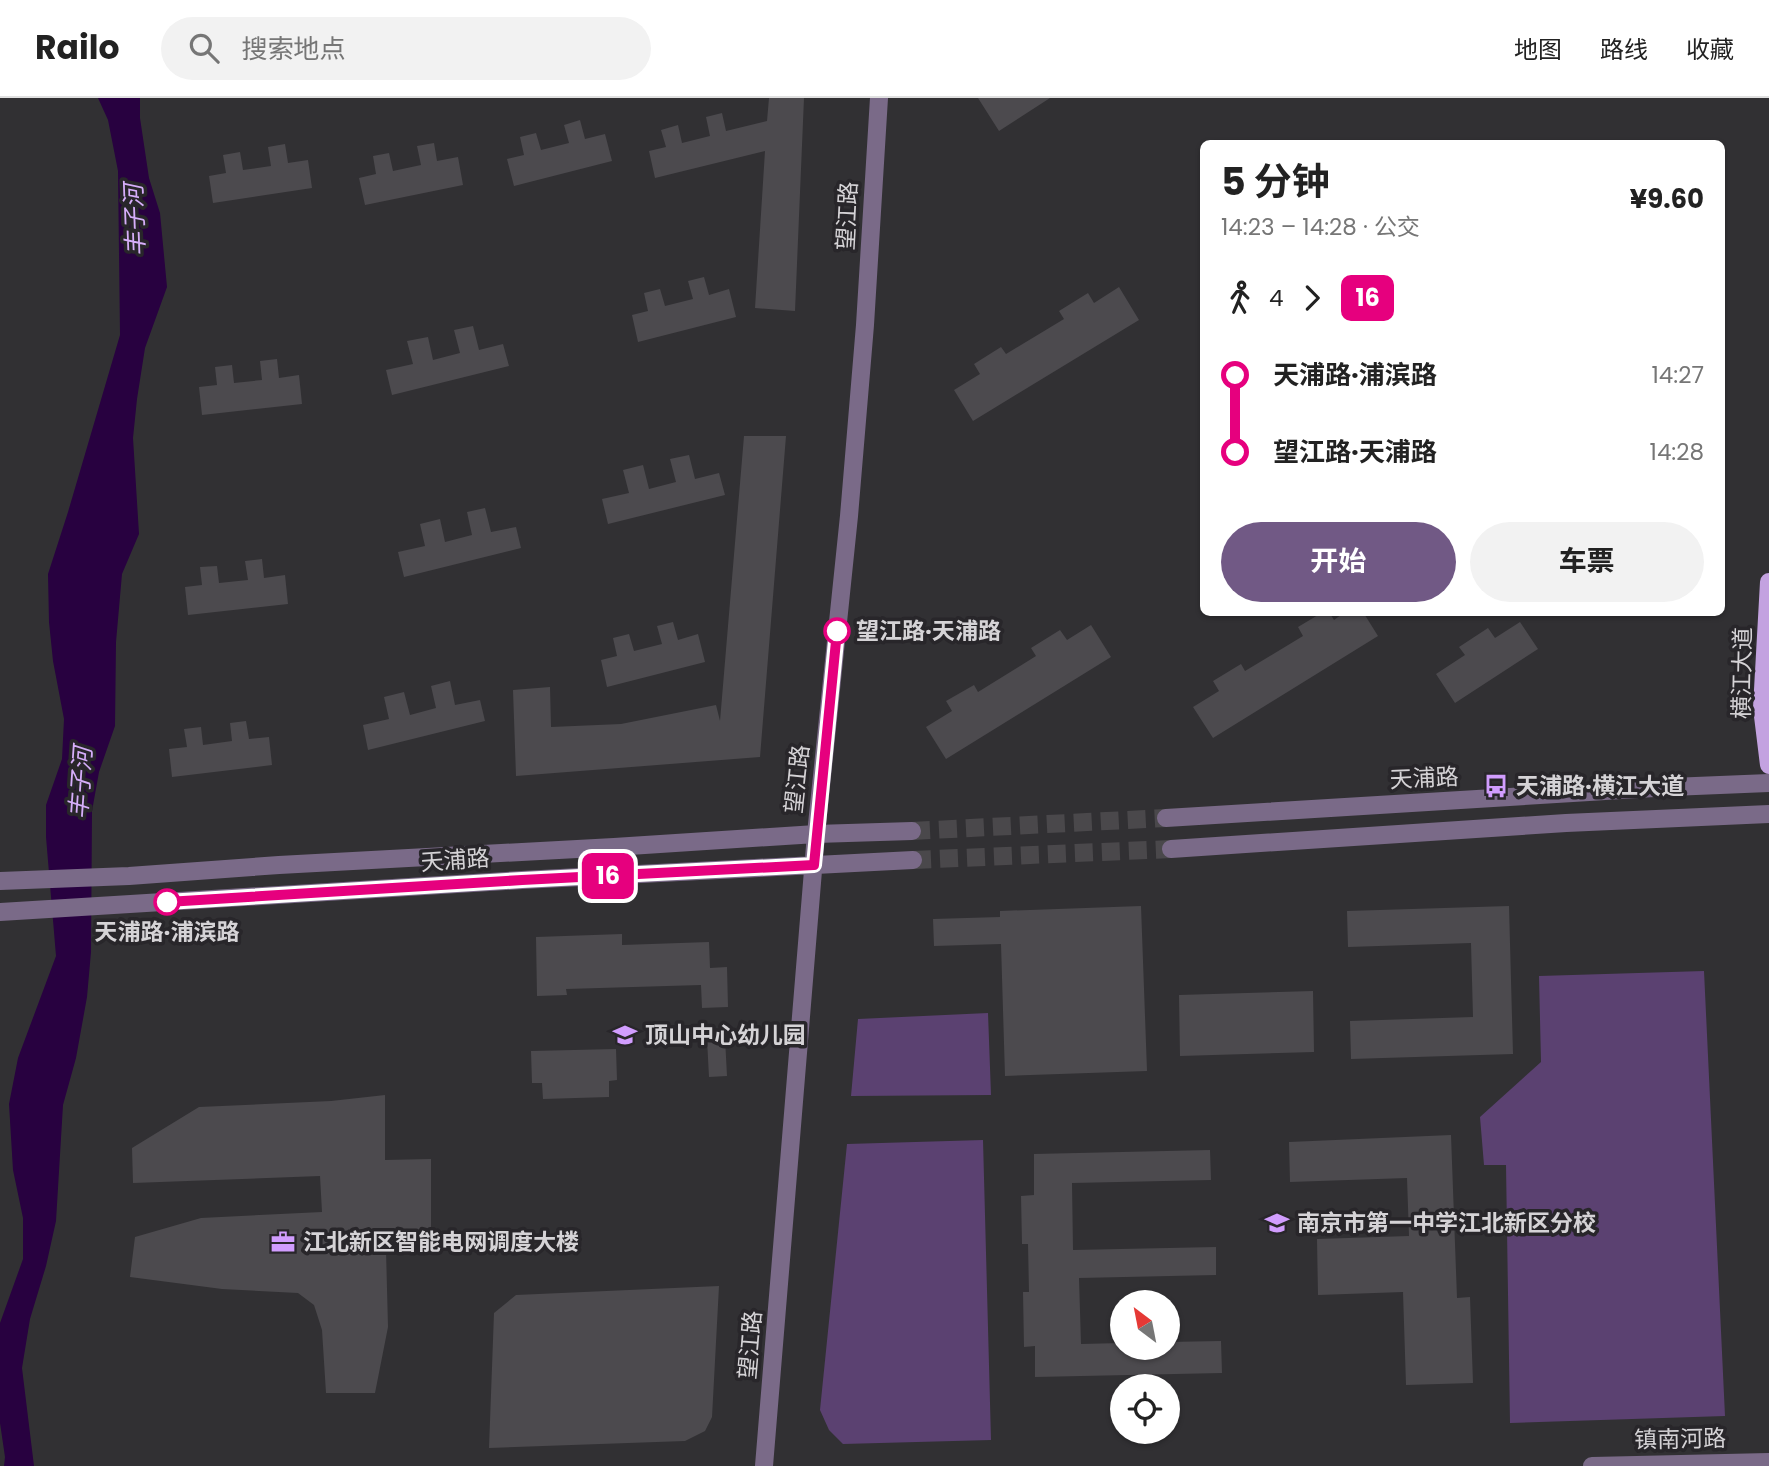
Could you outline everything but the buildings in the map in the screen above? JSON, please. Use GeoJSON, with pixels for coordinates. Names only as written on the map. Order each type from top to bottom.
{"type":"FeatureCollection","features":[{"type":"Feature","properties":{"kind":"main road","name":"横江大道"},"geometry":{"type":"LineString","coordinates":[[1769,582],[1762,708],[1769,765]]}},
{"type":"Feature","properties":{"kind":"street","name":"望江路"},"geometry":{"type":"LineString","coordinates":[[764,1466],[816,834],[865,325],[879,98]]}},
{"type":"Feature","properties":{"kind":"street","name":"天浦路"},"geometry":{"type":"LineString","coordinates":[[1166,818],[1769,783]]}},
{"type":"Feature","properties":{"kind":"street"},"geometry":{"type":"LineString","coordinates":[[1171,849],[1566,823],[1769,814]]}},
{"type":"Feature","properties":{"kind":"street","name":"天浦路"},"geometry":{"type":"LineString","coordinates":[[0,881],[129,876],[816,834],[912,831]]}},
{"type":"Feature","properties":{"kind":"street","name":"天浦路"},"geometry":{"type":"LineString","coordinates":[[0,912],[522,880],[913,860]]}},
{"type":"Feature","properties":{"kind":"street","name":"镇南河路"},"geometry":{"type":"LineString","coordinates":[[1592,1466],[1769,1462]]}},
{"type":"Feature","properties":{"kind":"shaded area"},"geometry":{"type":"Polygon","coordinates":[[[1704,971],[1725,1416],[1510,1423],[1506,1165],[1484,1165],[1480,1117],[1541,1062],[1539,976],[1704,971]]]}},
{"type":"Feature","properties":{"kind":"shaded area"},"geometry":{"type":"Polygon","coordinates":[[[988,1013],[991,1095],[851,1096],[858,1019],[988,1013]]]}},
{"type":"Feature","properties":{"kind":"shaded area"},"geometry":{"type":"Polygon","coordinates":[[[983,1140],[991,1440],[843,1444],[829,1430],[820,1410],[847,1144],[983,1140]]]}},
{"type":"Feature","properties":{"kind":"water","name":"丰子河"},"geometry":{"type":"Polygon","coordinates":[[[98,98],[140,98],[140,118],[149,178],[160,213],[167,287],[145,348],[137,399],[133,438],[139,534],[122,574],[116,642],[115,726],[99,772],[92,811],[91,952],[87,997],[76,1058],[63,1105],[56,1221],[30,1319],[22,1368],[34,1466],[4,1466],[0,1423],[0,1323],[23,1259],[23,1218],[13,1170],[9,1104],[18,1058],[56,956],[46,837],[46,805],[62,759],[64,719],[53,661],[48,574],[120,335],[118,171],[108,120],[98,98]]]}},
{"type":"Feature","properties":{"kind":"tunnel"},"geometry":{"type":"LineString","coordinates":[[912,831],[1166,818]]}},
{"type":"Feature","properties":{"kind":"tunnel"},"geometry":{"type":"LineString","coordinates":[[913,860],[1171,849]]}},
{"type":"Feature","properties":{"kind":"bus line","name":"16"},"geometry":{"type":"LineString","coordinates":[[167,902],[814,865],[837,631]]}},
{"type":"Feature","properties":{"kind":"place","name":"望江路·天浦路"},"geometry":{"type":"Point","coordinates":[837,631]}},
{"type":"Feature","properties":{"kind":"place","name":"天浦路·横江大道"},"geometry":{"type":"Point","coordinates":[1496,786]}},
{"type":"Feature","properties":{"kind":"place","name":"天浦路·浦滨路"},"geometry":{"type":"Point","coordinates":[167,902]}},
{"type":"Feature","properties":{"kind":"place","name":"顶山中心幼儿园"},"geometry":{"type":"Point","coordinates":[625,1035]}},
{"type":"Feature","properties":{"kind":"place","name":"南京市第一中学江北新区分校"},"geometry":{"type":"Point","coordinates":[1277,1223]}},
{"type":"Feature","properties":{"kind":"place","name":"江北新区智能电网调度大楼"},"geometry":{"type":"Point","coordinates":[283,1242]}}]}
